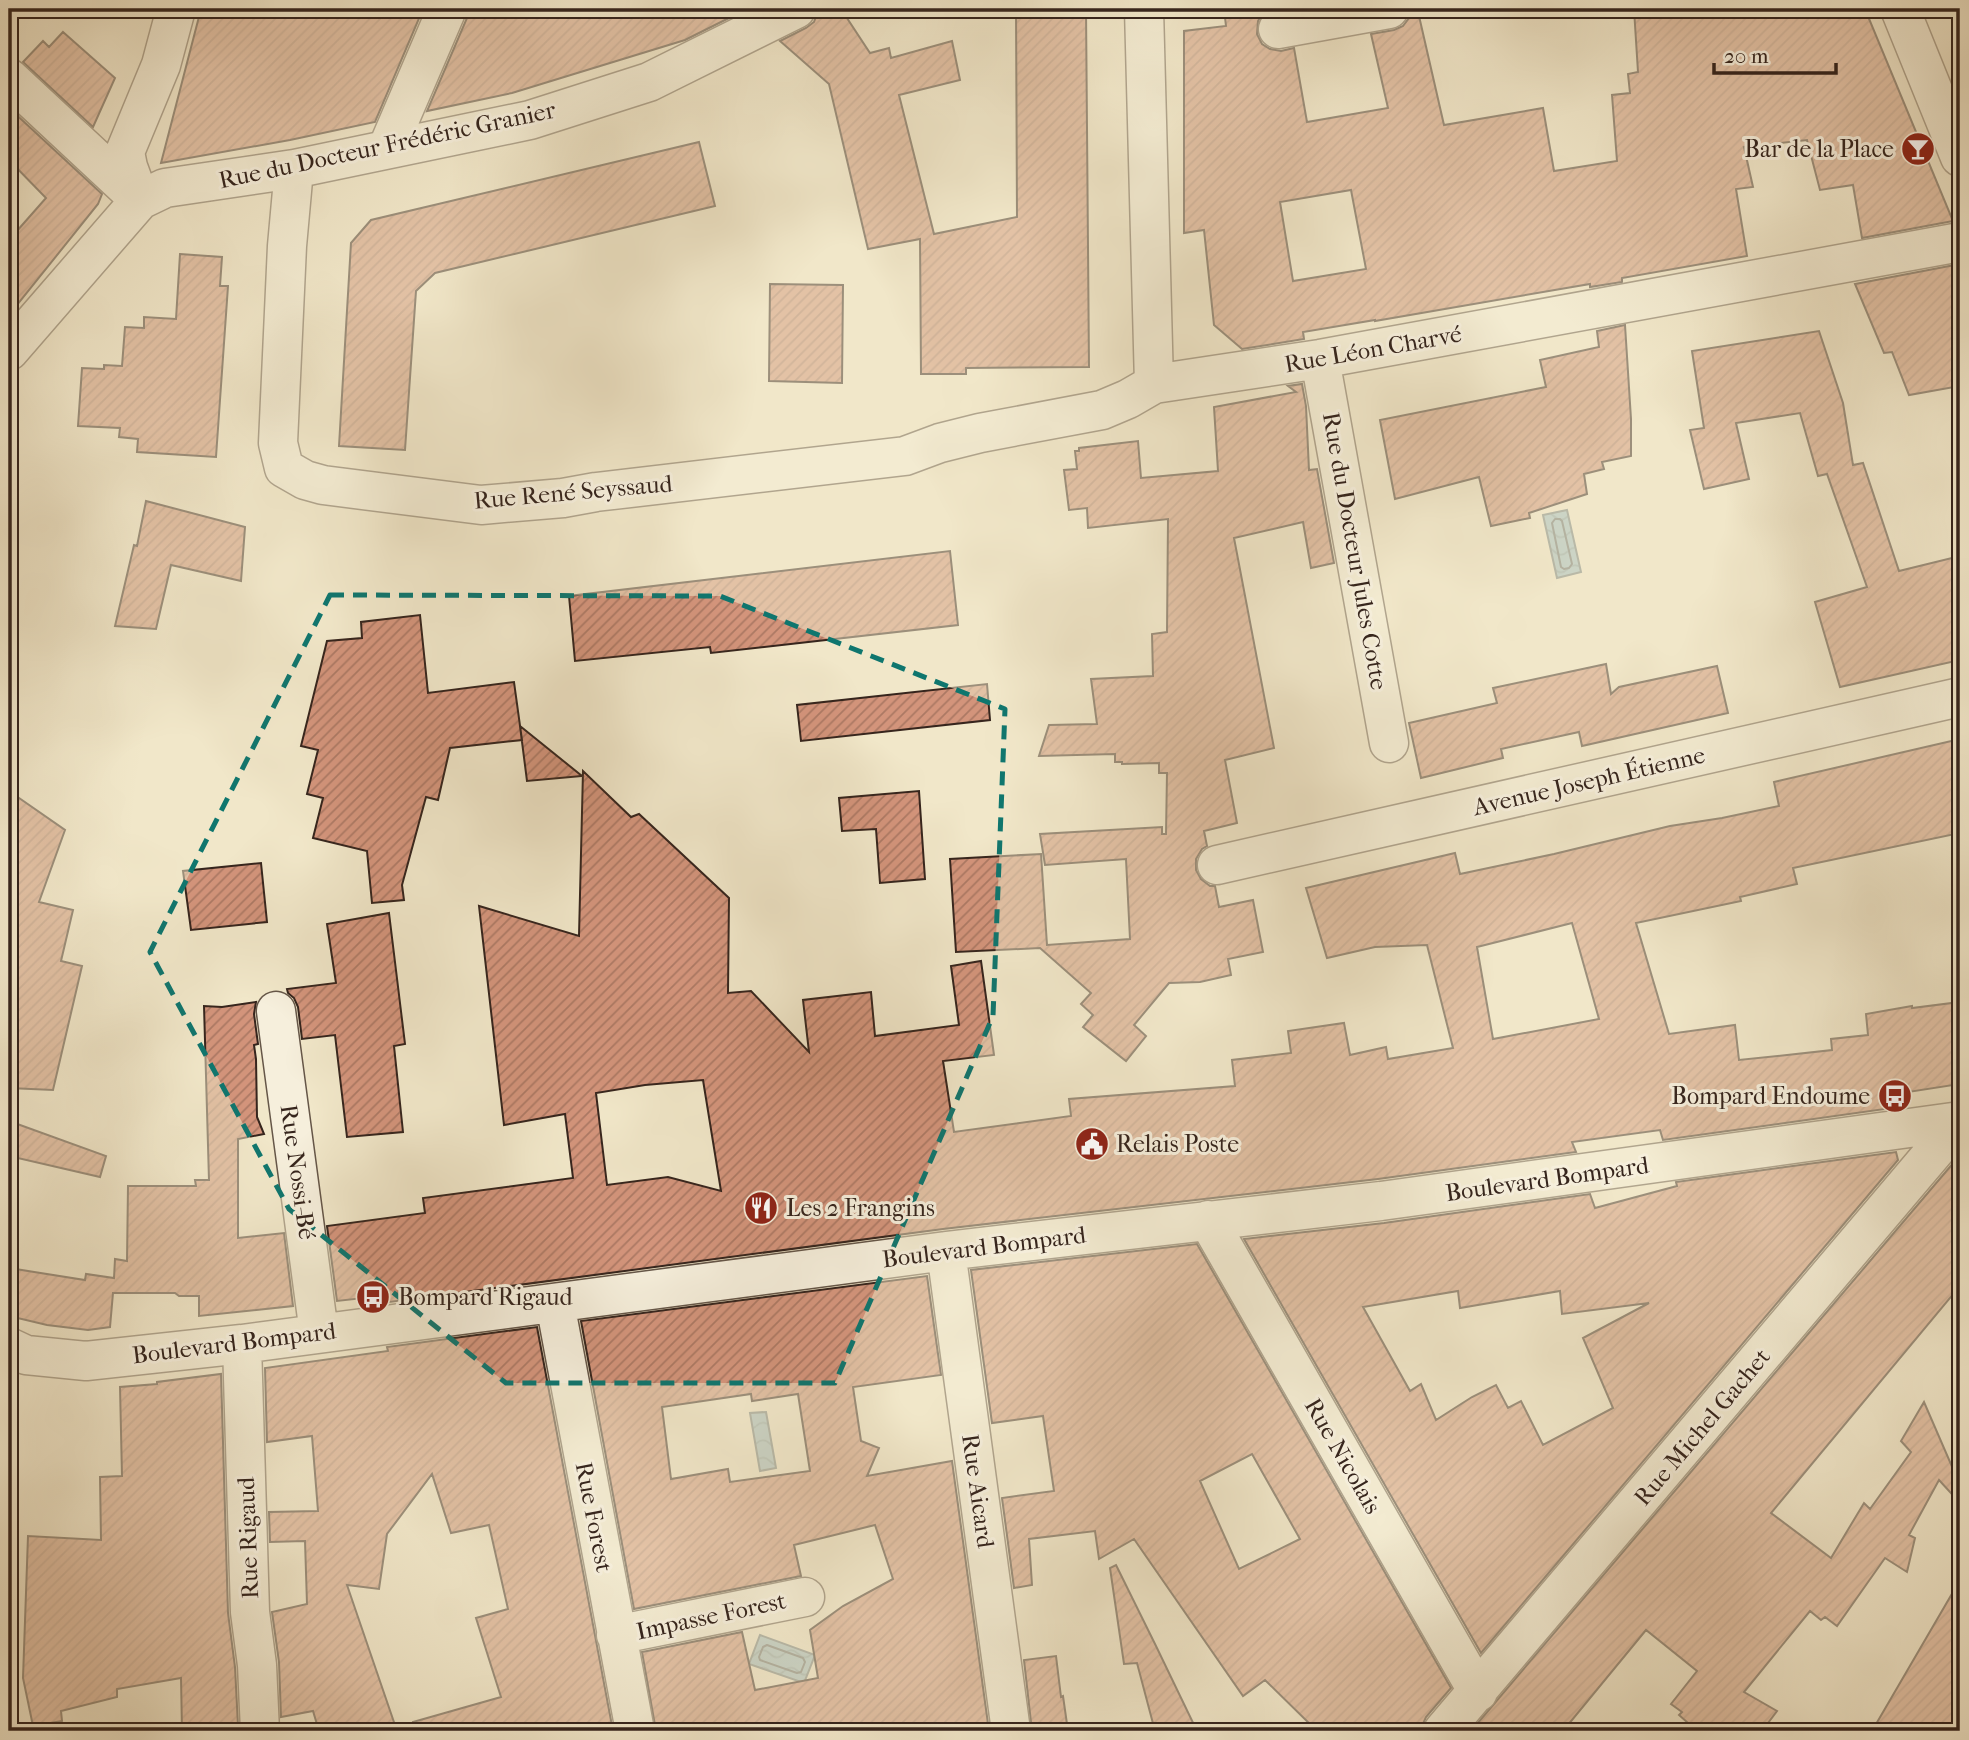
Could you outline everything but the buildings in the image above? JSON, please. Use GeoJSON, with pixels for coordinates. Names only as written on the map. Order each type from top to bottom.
{"type":"FeatureCollection","features":[{"type":"Feature","properties":{"kind":"street"},"geometry":{"type":"LineString","coordinates":[[140,200],[125,152],[161,65],[176,9]]}},
{"type":"Feature","properties":{"kind":"street"},"geometry":{"type":"LineString","coordinates":[[387,149],[447,9]]}},
{"type":"Feature","properties":{"kind":"street","name":"Rue du Docteur Frédéric Granier"},"geometry":{"type":"LineString","coordinates":[[140,200],[164,188],[293,169],[530,120],[649,82],[796,9]]}},
{"type":"Feature","properties":{"kind":"street"},"geometry":{"type":"LineString","coordinates":[[1144,9],[1154,384]]}},
{"type":"Feature","properties":{"kind":"street"},"geometry":{"type":"LineString","coordinates":[[1278,29],[1389,9]]}},
{"type":"Feature","properties":{"kind":"street"},"geometry":{"type":"LineString","coordinates":[[1899,9],[1953,116],[1960,157]]}},
{"type":"Feature","properties":{"kind":"street"},"geometry":{"type":"LineString","coordinates":[[9,78],[140,200]]}},
{"type":"Feature","properties":{"kind":"street","name":"Rue René Seyssaud"},"geometry":{"type":"LineString","coordinates":[[293,169],[278,443],[284,468],[305,480],[323,485],[481,505],[563,498],[905,456],[940,443],[980,433],[1102,410],[1128,400],[1154,384]]}},
{"type":"Feature","properties":{"kind":"street"},"geometry":{"type":"LineString","coordinates":[[9,351],[140,200]]}},
{"type":"Feature","properties":{"kind":"street","name":"Rue Léon Charvé"},"geometry":{"type":"LineString","coordinates":[[1154,384],[1320,359],[1960,242]]}},
{"type":"Feature","properties":{"kind":"street","name":"Rue du Docteur Jules Cotte"},"geometry":{"type":"LineString","coordinates":[[1320,359],[1390,743]]}},
{"type":"Feature","properties":{"kind":"street","name":"Avenue Joseph Étienne"},"geometry":{"type":"LineString","coordinates":[[1217,865],[1960,697]]}},
{"type":"Feature","properties":{"kind":"street","name":"Rue Nossi-Bé"},"geometry":{"type":"LineString","coordinates":[[276,1011],[319,1333]]}},
{"type":"Feature","properties":{"kind":"street","name":"Boulevard Bompard"},"geometry":{"type":"LineString","coordinates":[[9,1347],[26,1355],[86,1361],[242,1344],[946,1251],[1420,1196],[1960,1121]]}},
{"type":"Feature","properties":{"kind":"street","name":"Rue Michel Gachet"},"geometry":{"type":"LineString","coordinates":[[1443,1731],[1960,1121]]}},
{"type":"Feature","properties":{"kind":"street","name":"Rue Nicolais"},"geometry":{"type":"LineString","coordinates":[[1208,1220],[1478,1692]]}},
{"type":"Feature","properties":{"kind":"street","name":"Rue Aicard"},"geometry":{"type":"LineString","coordinates":[[946,1251],[1010,1731]]}},
{"type":"Feature","properties":{"kind":"street","name":"Rue Forest"},"geometry":{"type":"LineString","coordinates":[[555,1303],[635,1731]]}},
{"type":"Feature","properties":{"kind":"street","name":"Rue Rigaud"},"geometry":{"type":"LineString","coordinates":[[242,1344],[250,1612],[257,1665],[260,1731]]}},
{"type":"Feature","properties":{"kind":"street","name":"Impasse Forest"},"geometry":{"type":"LineString","coordinates":[[617,1635],[805,1597]]}},
{"type":"Feature","properties":{"kind":"highlighted area"},"geometry":{"type":"Polygon","coordinates":[[[330,595],[720,596],[1005,709],[993,1016],[835,1383],[506,1383],[289,1209],[150,952],[330,595]]]}},
{"type":"Feature","properties":{"kind":"water"},"geometry":{"type":"Polygon","coordinates":[[[1567,510],[1581,572],[1557,578],[1543,515],[1567,510]]]}},
{"type":"Feature","properties":{"kind":"water"},"geometry":{"type":"Polygon","coordinates":[[[766,1412],[776,1468],[760,1471],[750,1413],[766,1412]]]}},
{"type":"Feature","properties":{"kind":"water"},"geometry":{"type":"Polygon","coordinates":[[[760,1635],[815,1655],[804,1683],[749,1664],[760,1635]]]}},
{"type":"Feature","properties":{"kind":"place","name":"Bar de la Place"},"geometry":{"type":"Point","coordinates":[1918,149]}},
{"type":"Feature","properties":{"kind":"place","name":"Bompard Endoume"},"geometry":{"type":"Point","coordinates":[1895,1096]}},
{"type":"Feature","properties":{"kind":"place","name":"Relais Poste"},"geometry":{"type":"Point","coordinates":[1092,1144]}},
{"type":"Feature","properties":{"kind":"place","name":"Les 2 Frangins"},"geometry":{"type":"Point","coordinates":[761,1208]}},
{"type":"Feature","properties":{"kind":"place","name":"Bompard Rigaud"},"geometry":{"type":"Point","coordinates":[373,1297]}}]}
